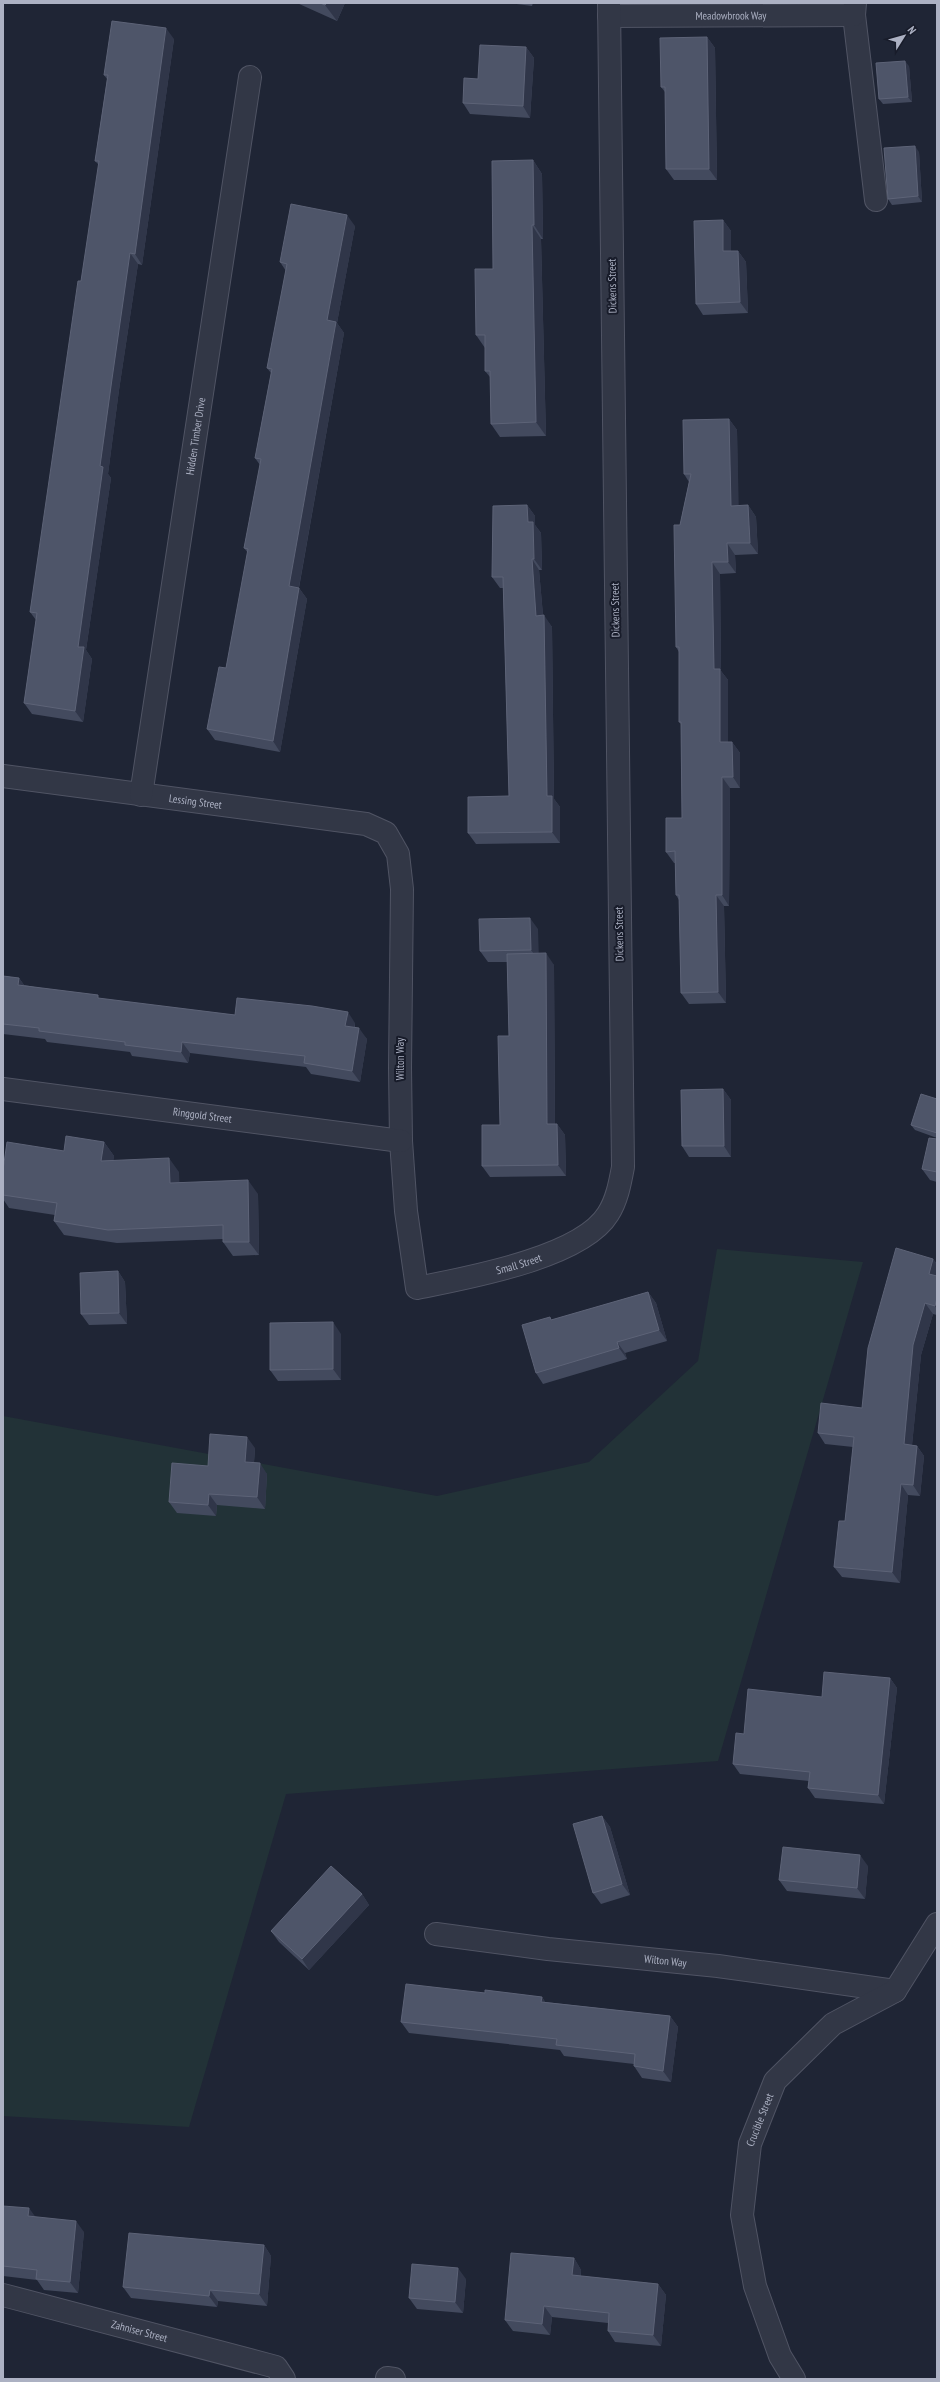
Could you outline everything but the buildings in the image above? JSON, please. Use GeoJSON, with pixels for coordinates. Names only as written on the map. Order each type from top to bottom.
{"type":"FeatureCollection","features":[{"type":"Feature","properties":{"kind":"street","name":"Meadowbrook Way"},"geometry":{"type":"LineString","coordinates":[[609,10],[854,9],[876,200]]}},
{"type":"Feature","properties":{"kind":"street","name":"Dickens Street"},"geometry":{"type":"LineString","coordinates":[[608,1214],[618,1192],[623,1167],[609,10]]}},
{"type":"Feature","properties":{"kind":"street","name":"Hidden Timber Drive"},"geometry":{"type":"LineString","coordinates":[[141,795],[250,77]]}},
{"type":"Feature","properties":{"kind":"street","name":"Lessing Street"},"geometry":{"type":"LineString","coordinates":[[3,776],[366,824],[386,833]]}},
{"type":"Feature","properties":{"kind":"street","name":"Wilton Way"},"geometry":{"type":"LineString","coordinates":[[386,833],[398,854],[402,889],[400,1068],[401,1141],[406,1211],[417,1288]]}},
{"type":"Feature","properties":{"kind":"street","name":"Ringgold Street"},"geometry":{"type":"LineString","coordinates":[[3,1089],[401,1141]]}},
{"type":"Feature","properties":{"kind":"street","name":"Small Street"},"geometry":{"type":"LineString","coordinates":[[417,1288],[502,1271],[550,1253],[597,1228],[608,1214]]}},
{"type":"Feature","properties":{"kind":"street"},"geometry":{"type":"LineString","coordinates":[[895,1992],[937,1924]]}},
{"type":"Feature","properties":{"kind":"street","name":"Wilton Way"},"geometry":{"type":"LineString","coordinates":[[436,1934],[548,1949],[718,1966],[895,1992]]}},
{"type":"Feature","properties":{"kind":"street","name":"Crucible Street"},"geometry":{"type":"LineString","coordinates":[[794,2379],[780,2356],[754,2286],[742,2215],[750,2144],[776,2081],[833,2024],[895,1992]]}},
{"type":"Feature","properties":{"kind":"street","name":"Zahniser Street"},"geometry":{"type":"LineString","coordinates":[[3,2296],[280,2373]]}},
{"type":"Feature","properties":{"kind":"shaded area"},"geometry":{"type":"Polygon","coordinates":[[[717,1249],[863,1262],[718,1761],[286,1794],[189,2127],[3,2116],[3,1416],[437,1496],[589,1462],[698,1361],[717,1249]]]}}]}
